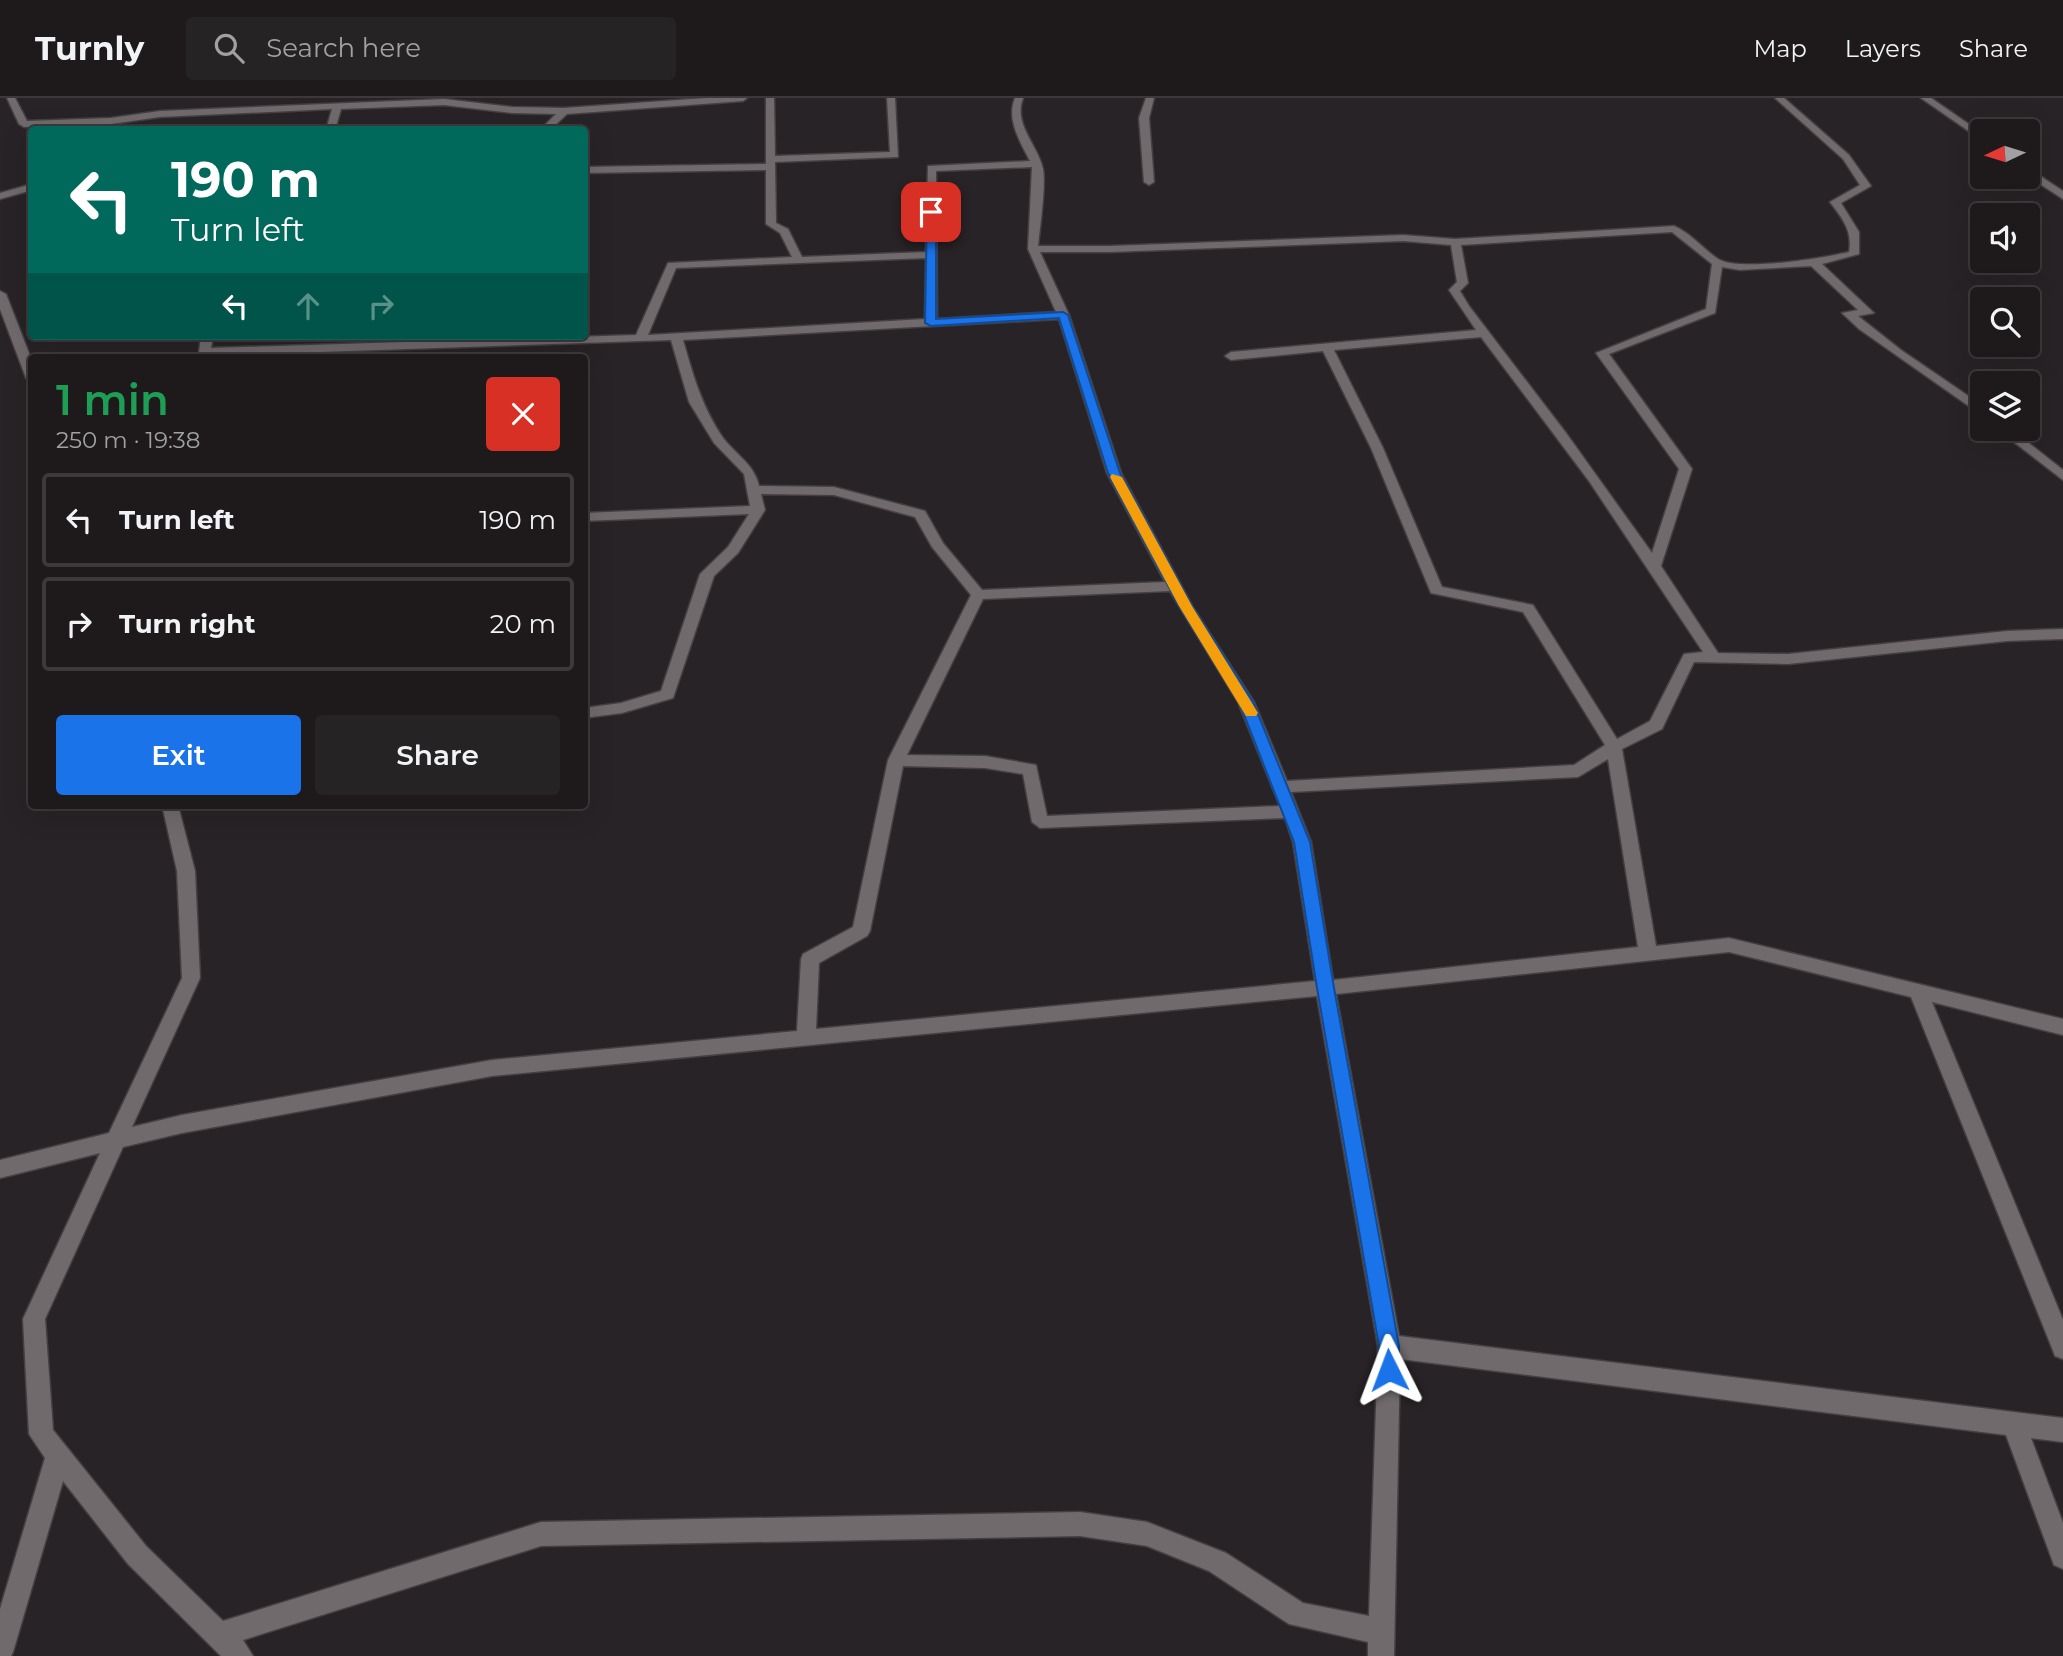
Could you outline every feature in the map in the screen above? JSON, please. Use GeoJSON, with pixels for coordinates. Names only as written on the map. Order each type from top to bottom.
{"type":"FeatureCollection","features":[{"type":"Feature","properties":{"kind":"street"},"geometry":{"type":"LineString","coordinates":[[11,98],[28,130]]}},
{"type":"Feature","properties":{"kind":"street"},"geometry":{"type":"LineString","coordinates":[[24,124],[111,121],[160,114],[444,102],[491,108],[564,111],[743,98]]}},
{"type":"Feature","properties":{"kind":"street"},"geometry":{"type":"LineString","coordinates":[[769,98],[771,224],[785,231],[798,259]]}},
{"type":"Feature","properties":{"kind":"street"},"geometry":{"type":"LineString","coordinates":[[588,170],[895,155],[891,98]]}},
{"type":"Feature","properties":{"kind":"street"},"geometry":{"type":"LineString","coordinates":[[219,1635],[541,1534],[1080,1524],[1147,1534],[1217,1562],[1298,1615],[1382,1644],[1389,1346],[1325,988],[1302,842],[1246,702],[1174,586],[1114,473],[1063,315],[1033,249],[1038,169],[1022,136],[1014,108],[1019,98]]}},
{"type":"Feature","properties":{"kind":"street"},"geometry":{"type":"LineString","coordinates":[[1149,181],[1144,118],[1150,98]]}},
{"type":"Feature","properties":{"kind":"street"},"geometry":{"type":"LineString","coordinates":[[1033,249],[1110,249],[1403,238],[1455,242],[1674,229],[1717,263],[1740,267],[1814,263],[1854,254],[1856,244],[1853,223],[1835,202],[1866,186],[1846,158],[1779,98]]}},
{"type":"Feature","properties":{"kind":"street"},"geometry":{"type":"LineString","coordinates":[[1925,98],[1970,129]]}},
{"type":"Feature","properties":{"kind":"street"},"geometry":{"type":"LineString","coordinates":[[331,126],[338,107]]}},
{"type":"Feature","properties":{"kind":"street"},"geometry":{"type":"LineString","coordinates":[[548,126],[564,111]]}},
{"type":"Feature","properties":{"kind":"street"},"geometry":{"type":"LineString","coordinates":[[931,323],[931,168],[1036,164]]}},
{"type":"Feature","properties":{"kind":"street"},"geometry":{"type":"LineString","coordinates":[[2040,180],[2063,196]]}},
{"type":"Feature","properties":{"kind":"street"},"geometry":{"type":"LineString","coordinates":[[0,196],[28,188]]}},
{"type":"Feature","properties":{"kind":"street"},"geometry":{"type":"LineString","coordinates":[[1455,242],[1460,255],[1463,283],[1454,290],[1656,565],[1713,657]]}},
{"type":"Feature","properties":{"kind":"street"},"geometry":{"type":"LineString","coordinates":[[640,339],[672,265],[931,255]]}},
{"type":"Feature","properties":{"kind":"street"},"geometry":{"type":"LineString","coordinates":[[1656,565],[1686,469],[1602,352],[1711,311],[1717,263]]}},
{"type":"Feature","properties":{"kind":"street"},"geometry":{"type":"LineString","coordinates":[[1814,263],[1868,313],[1848,313],[1871,336],[1970,402]]}},
{"type":"Feature","properties":{"kind":"street"},"geometry":{"type":"LineString","coordinates":[[0,294],[28,368]]}},
{"type":"Feature","properties":{"kind":"street"},"geometry":{"type":"LineString","coordinates":[[206,340],[205,352],[640,339],[1063,315]]}},
{"type":"Feature","properties":{"kind":"street"},"geometry":{"type":"LineString","coordinates":[[1231,356],[1485,333]]}},
{"type":"Feature","properties":{"kind":"street"},"geometry":{"type":"LineString","coordinates":[[588,712],[622,708],[668,694],[707,574],[733,550],[758,510],[750,472],[718,440],[695,402],[676,337]]}},
{"type":"Feature","properties":{"kind":"street"},"geometry":{"type":"LineString","coordinates":[[547,354],[549,342]]}},
{"type":"Feature","properties":{"kind":"street"},"geometry":{"type":"LineString","coordinates":[[1326,346],[1377,448],[1436,590],[1528,608],[1614,747],[1648,953]]}},
{"type":"Feature","properties":{"kind":"street"},"geometry":{"type":"LineString","coordinates":[[2018,441],[2063,476]]}},
{"type":"Feature","properties":{"kind":"street"},"geometry":{"type":"LineString","coordinates":[[754,490],[834,491],[920,514],[937,544],[978,595]]}},
{"type":"Feature","properties":{"kind":"street"},"geometry":{"type":"LineString","coordinates":[[588,517],[758,510]]}},
{"type":"Feature","properties":{"kind":"street"},"geometry":{"type":"LineString","coordinates":[[978,595],[1174,586]]}},
{"type":"Feature","properties":{"kind":"street"},"geometry":{"type":"LineString","coordinates":[[806,1038],[810,959],[861,932],[896,760],[978,595]]}},
{"type":"Feature","properties":{"kind":"street"},"geometry":{"type":"LineString","coordinates":[[1281,787],[1578,771],[1614,747],[1656,725],[1689,657],[1788,659],[1993,638],[2063,634]]}},
{"type":"Feature","properties":{"kind":"street"},"geometry":{"type":"LineString","coordinates":[[896,760],[985,762],[1030,769],[1040,822],[1290,812]]}},
{"type":"Feature","properties":{"kind":"street"},"geometry":{"type":"LineString","coordinates":[[171,809],[186,871],[191,978],[114,1140],[34,1319],[41,1434],[137,1555],[240,1656]]}},
{"type":"Feature","properties":{"kind":"street"},"geometry":{"type":"LineString","coordinates":[[7,1167],[182,1124],[492,1068],[1325,988],[1729,945],[2063,1027]]}},
{"type":"Feature","properties":{"kind":"street"},"geometry":{"type":"LineString","coordinates":[[1918,991],[2063,1348]]}},
{"type":"Feature","properties":{"kind":"street"},"geometry":{"type":"LineString","coordinates":[[1389,1346],[2063,1430]]}},
{"type":"Feature","properties":{"kind":"street"},"geometry":{"type":"LineString","coordinates":[[2014,1423],[2063,1556]]}},
{"type":"Feature","properties":{"kind":"street"},"geometry":{"type":"LineString","coordinates":[[0,1652],[58,1456]]}},
{"type":"Feature","properties":{"kind":"slow traffic"},"geometry":{"type":"LineString","coordinates":[[1116,477],[1185,606],[1251,713]]}},
{"type":"Feature","properties":{"kind":"route"},"geometry":{"type":"LineString","coordinates":[[931,212],[931,323],[1063,315],[1114,473],[1185,606],[1246,702],[1281,787],[1302,842],[1325,988],[1389,1346],[1389,1370]]}}]}
